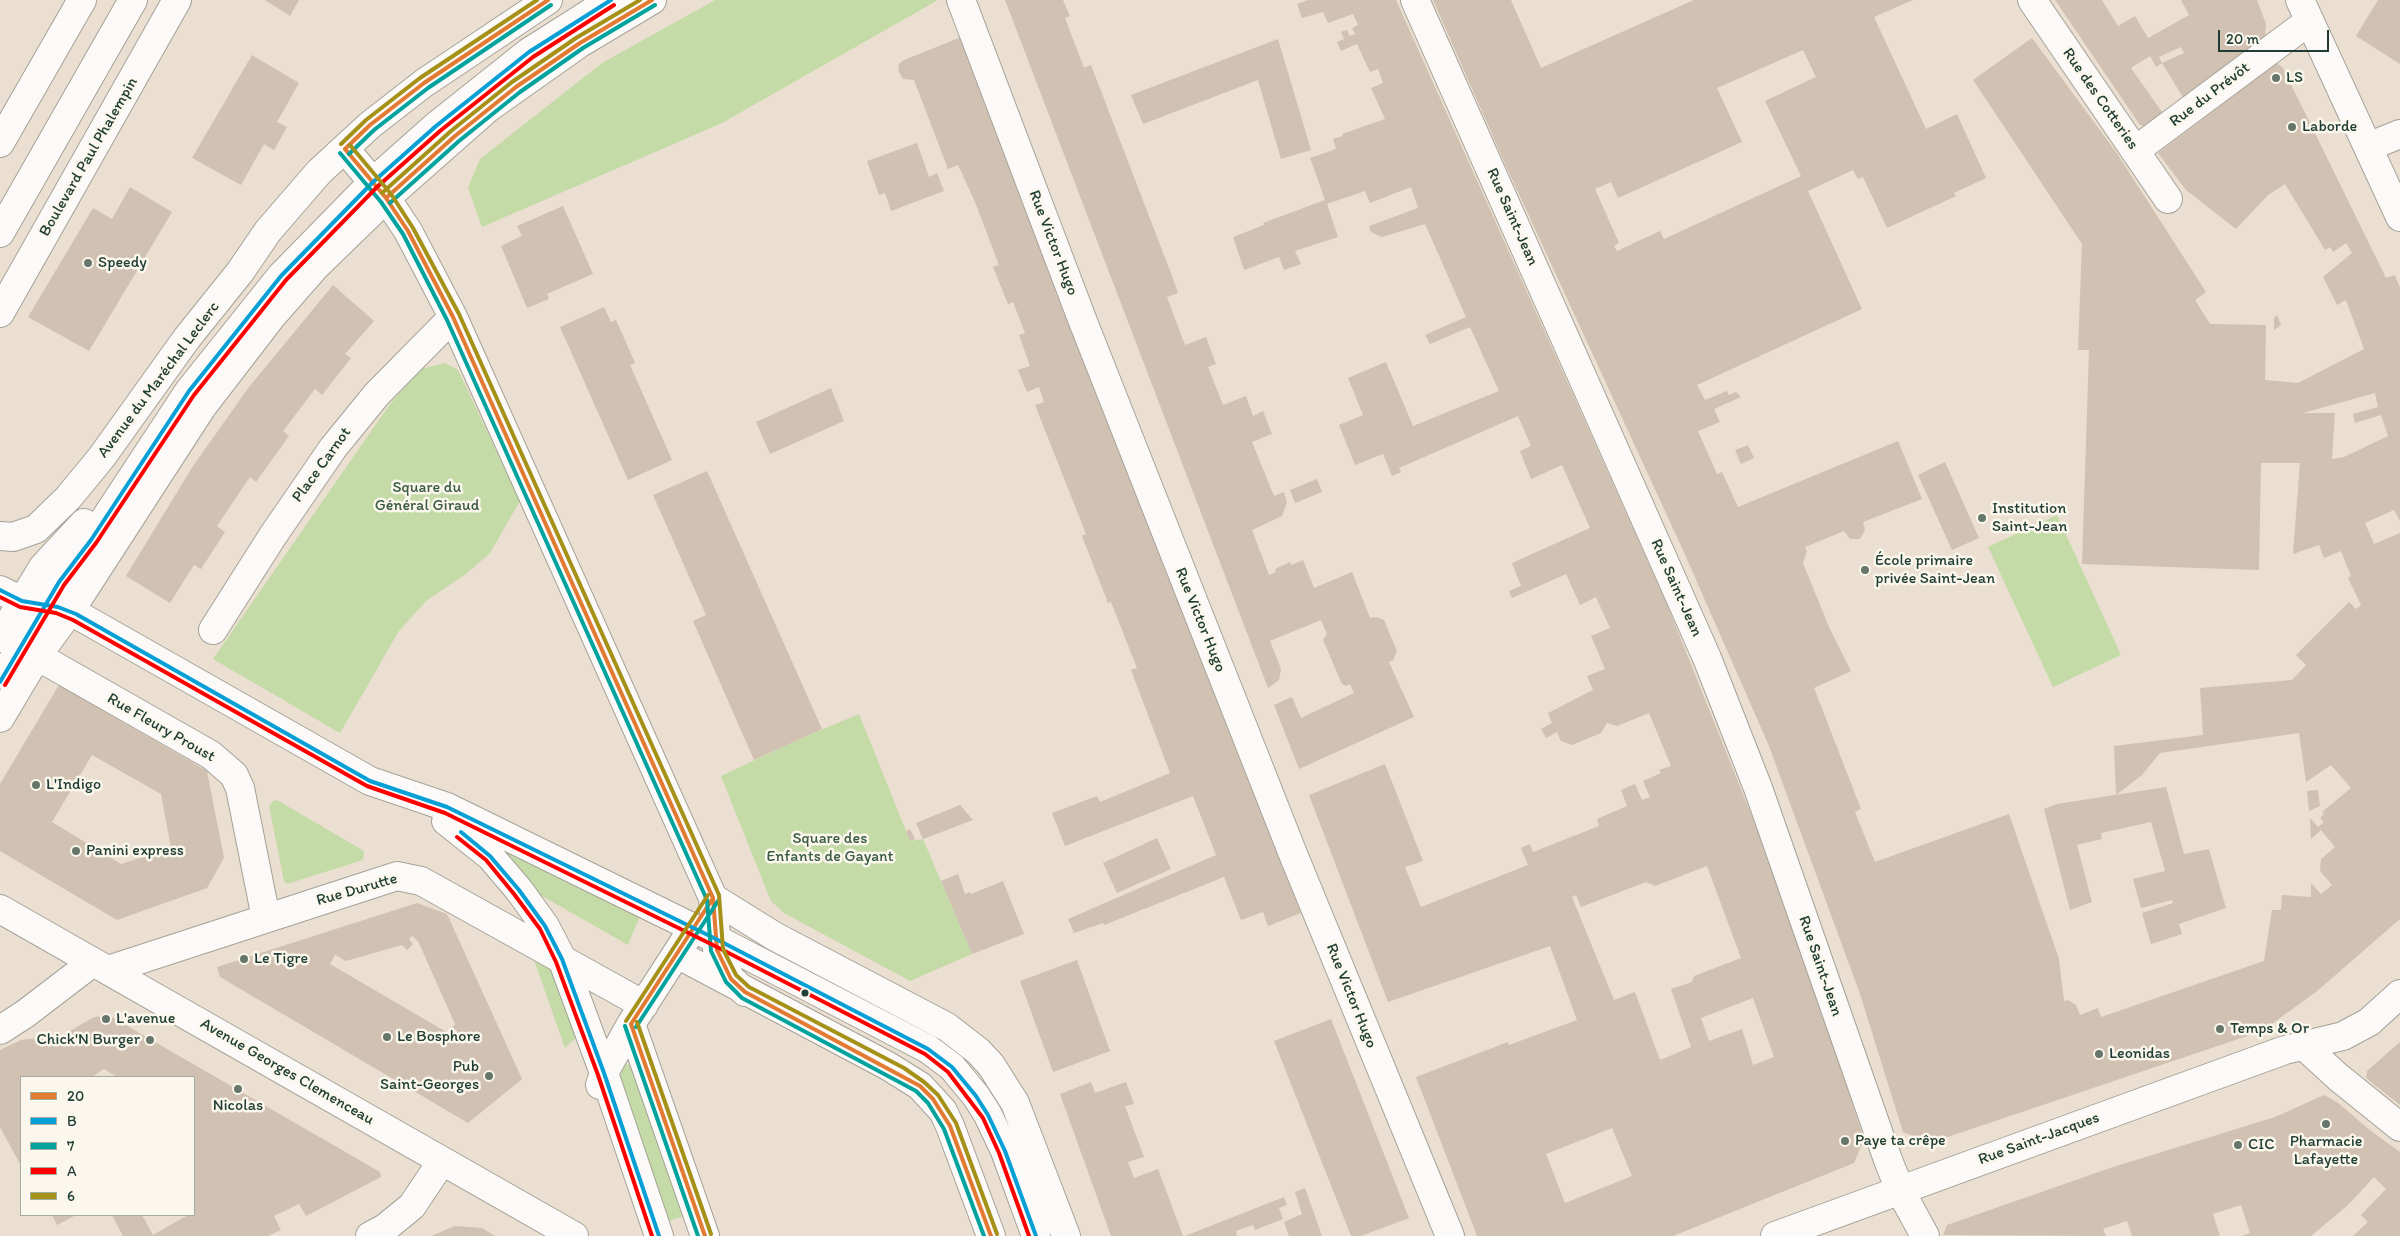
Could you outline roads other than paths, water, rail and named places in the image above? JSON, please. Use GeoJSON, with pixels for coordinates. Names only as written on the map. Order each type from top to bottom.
{"type":"FeatureCollection","features":[{"type":"Feature","properties":{"kind":"street"},"geometry":{"type":"LineString","coordinates":[[0,143],[82,0]]}},
{"type":"Feature","properties":{"kind":"street"},"geometry":{"type":"LineString","coordinates":[[0,233],[133,0]]}},
{"type":"Feature","properties":{"kind":"street","name":"Boulevard Paul Phalempin"},"geometry":{"type":"LineString","coordinates":[[0,313],[177,0]]}},
{"type":"Feature","properties":{"kind":"street","name":"Avenue du Maréchal Leclerc"},"geometry":{"type":"LineString","coordinates":[[36,529],[68,498],[101,458],[187,338],[240,272],[268,231],[296,196],[384,113],[424,83],[548,0]]}},
{"type":"Feature","properties":{"kind":"street"},"geometry":{"type":"LineString","coordinates":[[0,638],[45,598],[315,267],[420,120],[474,76],[582,0]]}},
{"type":"Feature","properties":{"kind":"street"},"geometry":{"type":"LineString","coordinates":[[0,682],[79,530],[176,384],[285,249],[374,183],[436,126],[529,52],[611,0]]}},
{"type":"Feature","properties":{"kind":"street"},"geometry":{"type":"LineString","coordinates":[[374,183],[455,136],[516,87],[580,43],[652,0]]}},
{"type":"Feature","properties":{"kind":"street","name":"Rue Victor Hugo"},"geometry":{"type":"LineString","coordinates":[[961,0],[1082,319],[1282,827],[1450,1236]]}},
{"type":"Feature","properties":{"kind":"street","name":"Rue Saint-Jean"},"geometry":{"type":"LineString","coordinates":[[1415,0],[1710,666],[1764,805],[1900,1190],[1925,1236]]}},
{"type":"Feature","properties":{"kind":"street","name":"Rue des Cotteries"},"geometry":{"type":"LineString","coordinates":[[2032,0],[2168,199]]}},
{"type":"Feature","properties":{"kind":"street"},"geometry":{"type":"LineString","coordinates":[[2304,11],[2368,147],[2397,203]]}},
{"type":"Feature","properties":{"kind":"street","name":"Rue du Prévôt"},"geometry":{"type":"LineString","coordinates":[[2136,150],[2304,11]]}},
{"type":"Feature","properties":{"kind":"street"},"geometry":{"type":"LineString","coordinates":[[2368,147],[2400,134]]}},
{"type":"Feature","properties":{"kind":"street"},"geometry":{"type":"LineString","coordinates":[[345,149],[374,183],[421,253],[453,317],[713,898],[774,936],[947,1026],[978,1051],[991,1065],[1008,1091],[1022,1119],[1066,1236]]}},
{"type":"Feature","properties":{"kind":"street","name":"Place Carnot"},"geometry":{"type":"LineString","coordinates":[[213,630],[272,537],[333,448],[383,388],[453,317]]}},
{"type":"Feature","properties":{"kind":"street"},"geometry":{"type":"LineString","coordinates":[[0,536],[13,537],[36,529],[45,598],[37,656],[0,718]]}},
{"type":"Feature","properties":{"kind":"street"},"geometry":{"type":"LineString","coordinates":[[0,570],[45,598],[370,781],[447,807],[705,933],[907,1036],[928,1049],[952,1068],[976,1096],[996,1130],[1036,1236]]}},
{"type":"Feature","properties":{"kind":"street","name":"Rue Fleury Proust"},"geometry":{"type":"LineString","coordinates":[[37,656],[211,755],[234,775],[240,788],[266,918]]}},
{"type":"Feature","properties":{"kind":"street"},"geometry":{"type":"LineString","coordinates":[[411,794],[490,856],[536,912],[562,959],[604,1073],[659,1236]]}},
{"type":"Feature","properties":{"kind":"street","name":"Rue Durutte"},"geometry":{"type":"LineString","coordinates":[[0,1030],[101,966],[266,918],[398,876],[410,877],[444,893],[562,959],[638,1015]]}},
{"type":"Feature","properties":{"kind":"street"},"geometry":{"type":"LineString","coordinates":[[640,1236],[598,1104],[604,1073],[677,954],[705,933],[713,898]]}},
{"type":"Feature","properties":{"kind":"street","name":"Avenue Georges Clemenceau"},"geometry":{"type":"LineString","coordinates":[[0,909],[574,1236]]}},
{"type":"Feature","properties":{"kind":"street"},"geometry":{"type":"LineString","coordinates":[[705,933],[731,979],[745,992]]}},
{"type":"Feature","properties":{"kind":"street"},"geometry":{"type":"LineString","coordinates":[[677,954],[745,992],[888,1066],[920,1086],[943,1111],[962,1155],[991,1236]]}},
{"type":"Feature","properties":{"kind":"street","name":"Rue Saint-Jacques"},"geometry":{"type":"LineString","coordinates":[[1775,1236],[2259,1059],[2357,1030],[2400,994]]}},
{"type":"Feature","properties":{"kind":"street"},"geometry":{"type":"LineString","coordinates":[[638,1015],[705,1236]]}},
{"type":"Feature","properties":{"kind":"street"},"geometry":{"type":"LineString","coordinates":[[947,1026],[962,1155]]}},
{"type":"Feature","properties":{"kind":"street"},"geometry":{"type":"LineString","coordinates":[[2304,1046],[2338,1078],[2400,1127]]}},
{"type":"Feature","properties":{"kind":"street"},"geometry":{"type":"LineString","coordinates":[[370,1236],[385,1228],[412,1206],[442,1161]]}},
{"type":"Feature","properties":{"kind":"place","name":"LS"},"geometry":{"type":"Point","coordinates":[2276,78]}},
{"type":"Feature","properties":{"kind":"place","name":"Laborde"},"geometry":{"type":"Point","coordinates":[2292,127]}},
{"type":"Feature","properties":{"kind":"place","name":"Speedy"},"geometry":{"type":"Point","coordinates":[88,263]}},
{"type":"Feature","properties":{"kind":"place","name":"Institution Saint-Jean"},"geometry":{"type":"Point","coordinates":[1982,518]}},
{"type":"Feature","properties":{"kind":"place","name":"École primaire privée Saint-Jean"},"geometry":{"type":"Point","coordinates":[1865,570]}},
{"type":"Feature","properties":{"kind":"place","name":"L'Indigo"},"geometry":{"type":"Point","coordinates":[36,785]}},
{"type":"Feature","properties":{"kind":"place","name":"Panini express"},"geometry":{"type":"Point","coordinates":[76,851]}},
{"type":"Feature","properties":{"kind":"place","name":"Le Tigre"},"geometry":{"type":"Point","coordinates":[244,959]}},
{"type":"Feature","properties":{"kind":"place","name":"L'avenue"},"geometry":{"type":"Point","coordinates":[106,1019]}},
{"type":"Feature","properties":{"kind":"place","name":"Temps & Or"},"geometry":{"type":"Point","coordinates":[2220,1029]}},
{"type":"Feature","properties":{"kind":"place","name":"Le Bosphore"},"geometry":{"type":"Point","coordinates":[387,1037]}},
{"type":"Feature","properties":{"kind":"place","name":"Chick'N Burger"},"geometry":{"type":"Point","coordinates":[150,1040]}},
{"type":"Feature","properties":{"kind":"place","name":"Leonidas"},"geometry":{"type":"Point","coordinates":[2099,1054]}},
{"type":"Feature","properties":{"kind":"place","name":"Pub Saint-Georges"},"geometry":{"type":"Point","coordinates":[489,1076]}},
{"type":"Feature","properties":{"kind":"place","name":"Nicolas"},"geometry":{"type":"Point","coordinates":[238,1089]}},
{"type":"Feature","properties":{"kind":"place","name":"Pharmacie Lafayette"},"geometry":{"type":"Point","coordinates":[2326,1124]}},
{"type":"Feature","properties":{"kind":"place","name":"Paye ta crêpe"},"geometry":{"type":"Point","coordinates":[1845,1141]}},
{"type":"Feature","properties":{"kind":"place","name":"CIC"},"geometry":{"type":"Point","coordinates":[2238,1145]}},
{"type":"Feature","properties":{"kind":"park label","name":"Square du Général Giraud"},"geometry":{"type":"Point","coordinates":[427,497]}},
{"type":"Feature","properties":{"kind":"park label","name":"Square des Enfants de Gayant"},"geometry":{"type":"Point","coordinates":[830,848]}}]}
